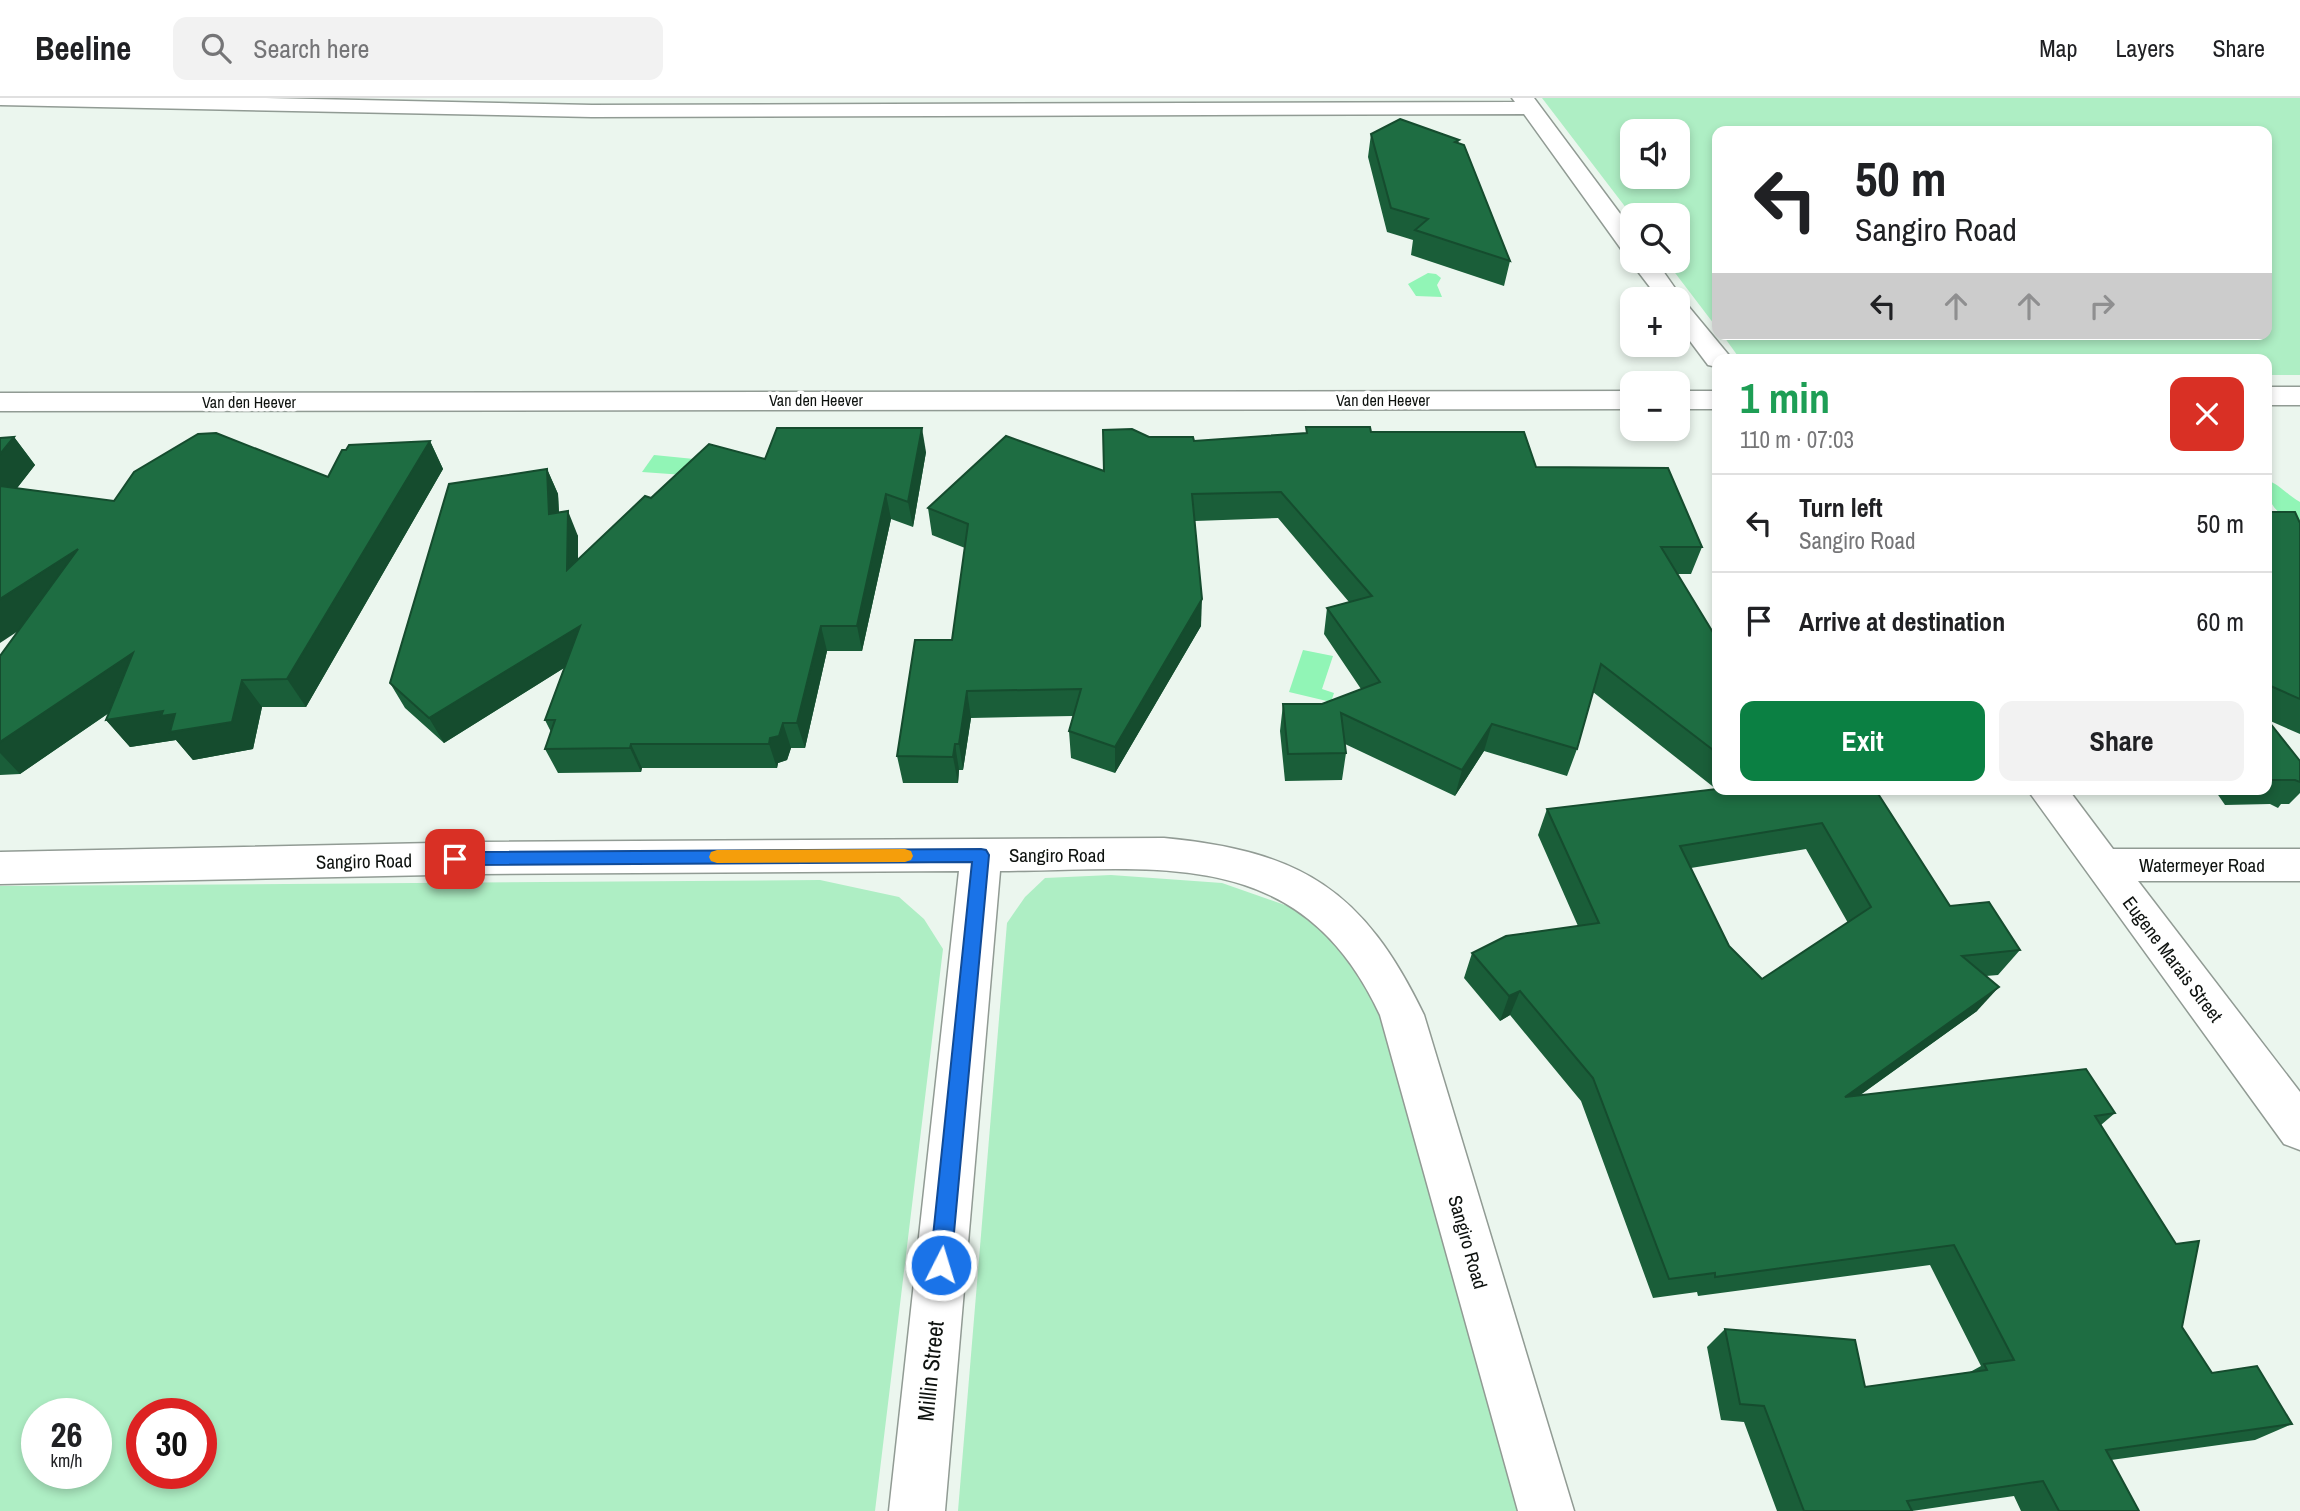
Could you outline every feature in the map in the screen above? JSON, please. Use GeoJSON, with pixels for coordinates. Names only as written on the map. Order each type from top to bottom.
{"type":"FeatureCollection","features":[{"type":"Feature","properties":{"kind":"street"},"geometry":{"type":"LineString","coordinates":[[0,99],[216,100],[593,111],[1527,103],[1620,230]]}},
{"type":"Feature","properties":{"kind":"street"},"geometry":{"type":"LineString","coordinates":[[1652,273],[1663,287]]}},
{"type":"Feature","properties":{"kind":"street"},"geometry":{"type":"LineString","coordinates":[[1690,323],[1714,354]]}},
{"type":"Feature","properties":{"kind":"street"},"geometry":{"type":"LineString","coordinates":[[2272,396],[2300,396]]}},
{"type":"Feature","properties":{"kind":"street","name":"Van den Heever"},"geometry":{"type":"LineString","coordinates":[[0,402],[1620,400]]}},
{"type":"Feature","properties":{"kind":"street"},"geometry":{"type":"LineString","coordinates":[[1690,400],[1712,400]]}},
{"type":"Feature","properties":{"kind":"street","name":"Eugene Marais Street"},"geometry":{"type":"LineString","coordinates":[[2051,795],[2300,1129]]}},
{"type":"Feature","properties":{"kind":"street","name":"Sangiro Road"},"geometry":{"type":"LineString","coordinates":[[0,868],[481,858],[1164,854],[1221,860],[1303,890],[1342,921],[1365,946],[1386,978],[1402,1015],[1546,1511]]}},
{"type":"Feature","properties":{"kind":"street","name":"Millin Street"},"geometry":{"type":"LineString","coordinates":[[916,1511],[981,855]]}},
{"type":"Feature","properties":{"kind":"street","name":"Watermeyer Road"},"geometry":{"type":"LineString","coordinates":[[2104,865],[2300,865]]}},
{"type":"Feature","properties":{"kind":"shaded area"},"geometry":{"type":"Polygon","coordinates":[[[1542,98],[2300,98],[2300,375],[2272,375],[2272,354],[1736,354],[1726,340],[2272,340],[2272,126],[1712,126],[1712,321],[1690,293],[1690,287],[1686,287],[1675,273],[1690,273],[1690,203],[1622,203],[1542,98]]]}},
{"type":"Feature","properties":{"kind":"shaded area"},"geometry":{"type":"Polygon","coordinates":[[[1428,273],[1441,278],[1437,285],[1442,297],[1416,296],[1408,284],[1428,273]]]}},
{"type":"Feature","properties":{"kind":"shaded area"},"geometry":{"type":"Polygon","coordinates":[[[654,455],[704,460],[684,475],[642,472],[654,455]]]}},
{"type":"Feature","properties":{"kind":"shaded area"},"geometry":{"type":"Polygon","coordinates":[[[2272,482],[2300,502],[2300,520],[2285,517],[2274,508],[2272,482]]]}},
{"type":"Feature","properties":{"kind":"shaded area"},"geometry":{"type":"Polygon","coordinates":[[[1303,650],[1333,656],[1322,689],[1334,693],[1331,702],[1289,692],[1303,650]]]}},
{"type":"Feature","properties":{"kind":"shaded area"},"geometry":{"type":"Polygon","coordinates":[[[1111,875],[1222,883],[1302,911],[1350,961],[1381,1012],[1517,1511],[958,1511],[1007,923],[1025,897],[1045,878],[1111,875]]]}},
{"type":"Feature","properties":{"kind":"shaded area"},"geometry":{"type":"Polygon","coordinates":[[[820,880],[899,897],[924,919],[943,949],[875,1511],[0,1511],[0,886],[820,880]]]}},
{"type":"Feature","properties":{"kind":"building"},"geometry":{"type":"Polygon","coordinates":[[[1400,119],[1459,140],[1455,142],[1464,145],[1510,261],[1415,230],[1428,219],[1391,208],[1371,134],[1400,119]]]}},
{"type":"Feature","properties":{"kind":"building"},"geometry":{"type":"Polygon","coordinates":[[[1306,427],[1370,427],[1371,432],[1524,432],[1536,467],[1668,468],[1702,547],[1661,547],[1712,631],[1712,749],[1601,664],[1577,749],[1492,724],[1462,770],[1341,713],[1346,753],[1288,754],[1283,704],[1322,704],[1380,682],[1327,608],[1372,596],[1281,492],[1192,494],[1202,599],[1115,747],[1069,731],[1081,689],[967,691],[959,744],[955,744],[953,757],[897,756],[915,640],[952,640],[968,524],[928,508],[1006,436],[1104,471],[1103,430],[1132,429],[1149,437],[1193,437],[1194,441],[1307,433],[1306,427]]]}},
{"type":"Feature","properties":{"kind":"building"},"geometry":{"type":"Polygon","coordinates":[[[777,428],[922,428],[908,502],[886,494],[857,626],[821,626],[797,723],[783,723],[779,736],[770,738],[769,744],[631,744],[630,748],[545,749],[555,720],[545,720],[580,626],[429,718],[390,683],[449,484],[547,469],[549,514],[568,511],[567,570],[645,496],[651,498],[709,444],[765,459],[777,428]]]}},
{"type":"Feature","properties":{"kind":"building"},"geometry":{"type":"Polygon","coordinates":[[[216,433],[328,477],[342,450],[346,450],[349,445],[430,441],[287,679],[242,680],[232,722],[170,732],[175,714],[161,716],[163,711],[106,720],[133,653],[0,742],[0,656],[78,549],[0,599],[0,486],[114,501],[134,472],[198,434],[216,433]]]}},
{"type":"Feature","properties":{"kind":"building"},"geometry":{"type":"Polygon","coordinates":[[[14,437],[0,454],[0,438],[14,437]]]}},
{"type":"Feature","properties":{"kind":"building"},"geometry":{"type":"Polygon","coordinates":[[[2272,512],[2295,512],[2300,523],[2300,699],[2272,687],[2272,512]]]}},
{"type":"Feature","properties":{"kind":"building"},"geometry":{"type":"Polygon","coordinates":[[[2272,726],[2300,761],[2300,782],[2272,780],[2272,726]]]}},
{"type":"Feature","properties":{"kind":"building"},"geometry":{"type":"Polygon","coordinates":[[[1712,790],[1712,795],[1879,795],[1950,906],[1989,902],[2020,950],[1962,956],[1999,987],[1845,1097],[2086,1069],[2115,1113],[2095,1116],[2176,1244],[2199,1241],[2182,1327],[2212,1373],[2257,1366],[2292,1424],[2106,1450],[2139,1511],[2059,1511],[2043,1481],[1907,1501],[1912,1511],[1804,1511],[1764,1406],[1740,1404],[1725,1329],[1855,1340],[1865,1387],[1987,1370],[1984,1364],[2014,1360],[1954,1245],[1715,1277],[1715,1273],[1669,1279],[1593,1078],[1520,991],[1509,996],[1472,953],[1506,936],[1599,923],[1547,809],[1712,790]],[[1822,823],[1680,846],[1729,946],[1762,979],[1871,907],[1822,823]]]}},
{"type":"Feature","properties":{"kind":"slow traffic"},"geometry":{"type":"LineString","coordinates":[[717,857],[905,856]]}},
{"type":"Feature","properties":{"kind":"route"},"geometry":{"type":"LineString","coordinates":[[455,859],[981,855],[941,1265]]}}]}
